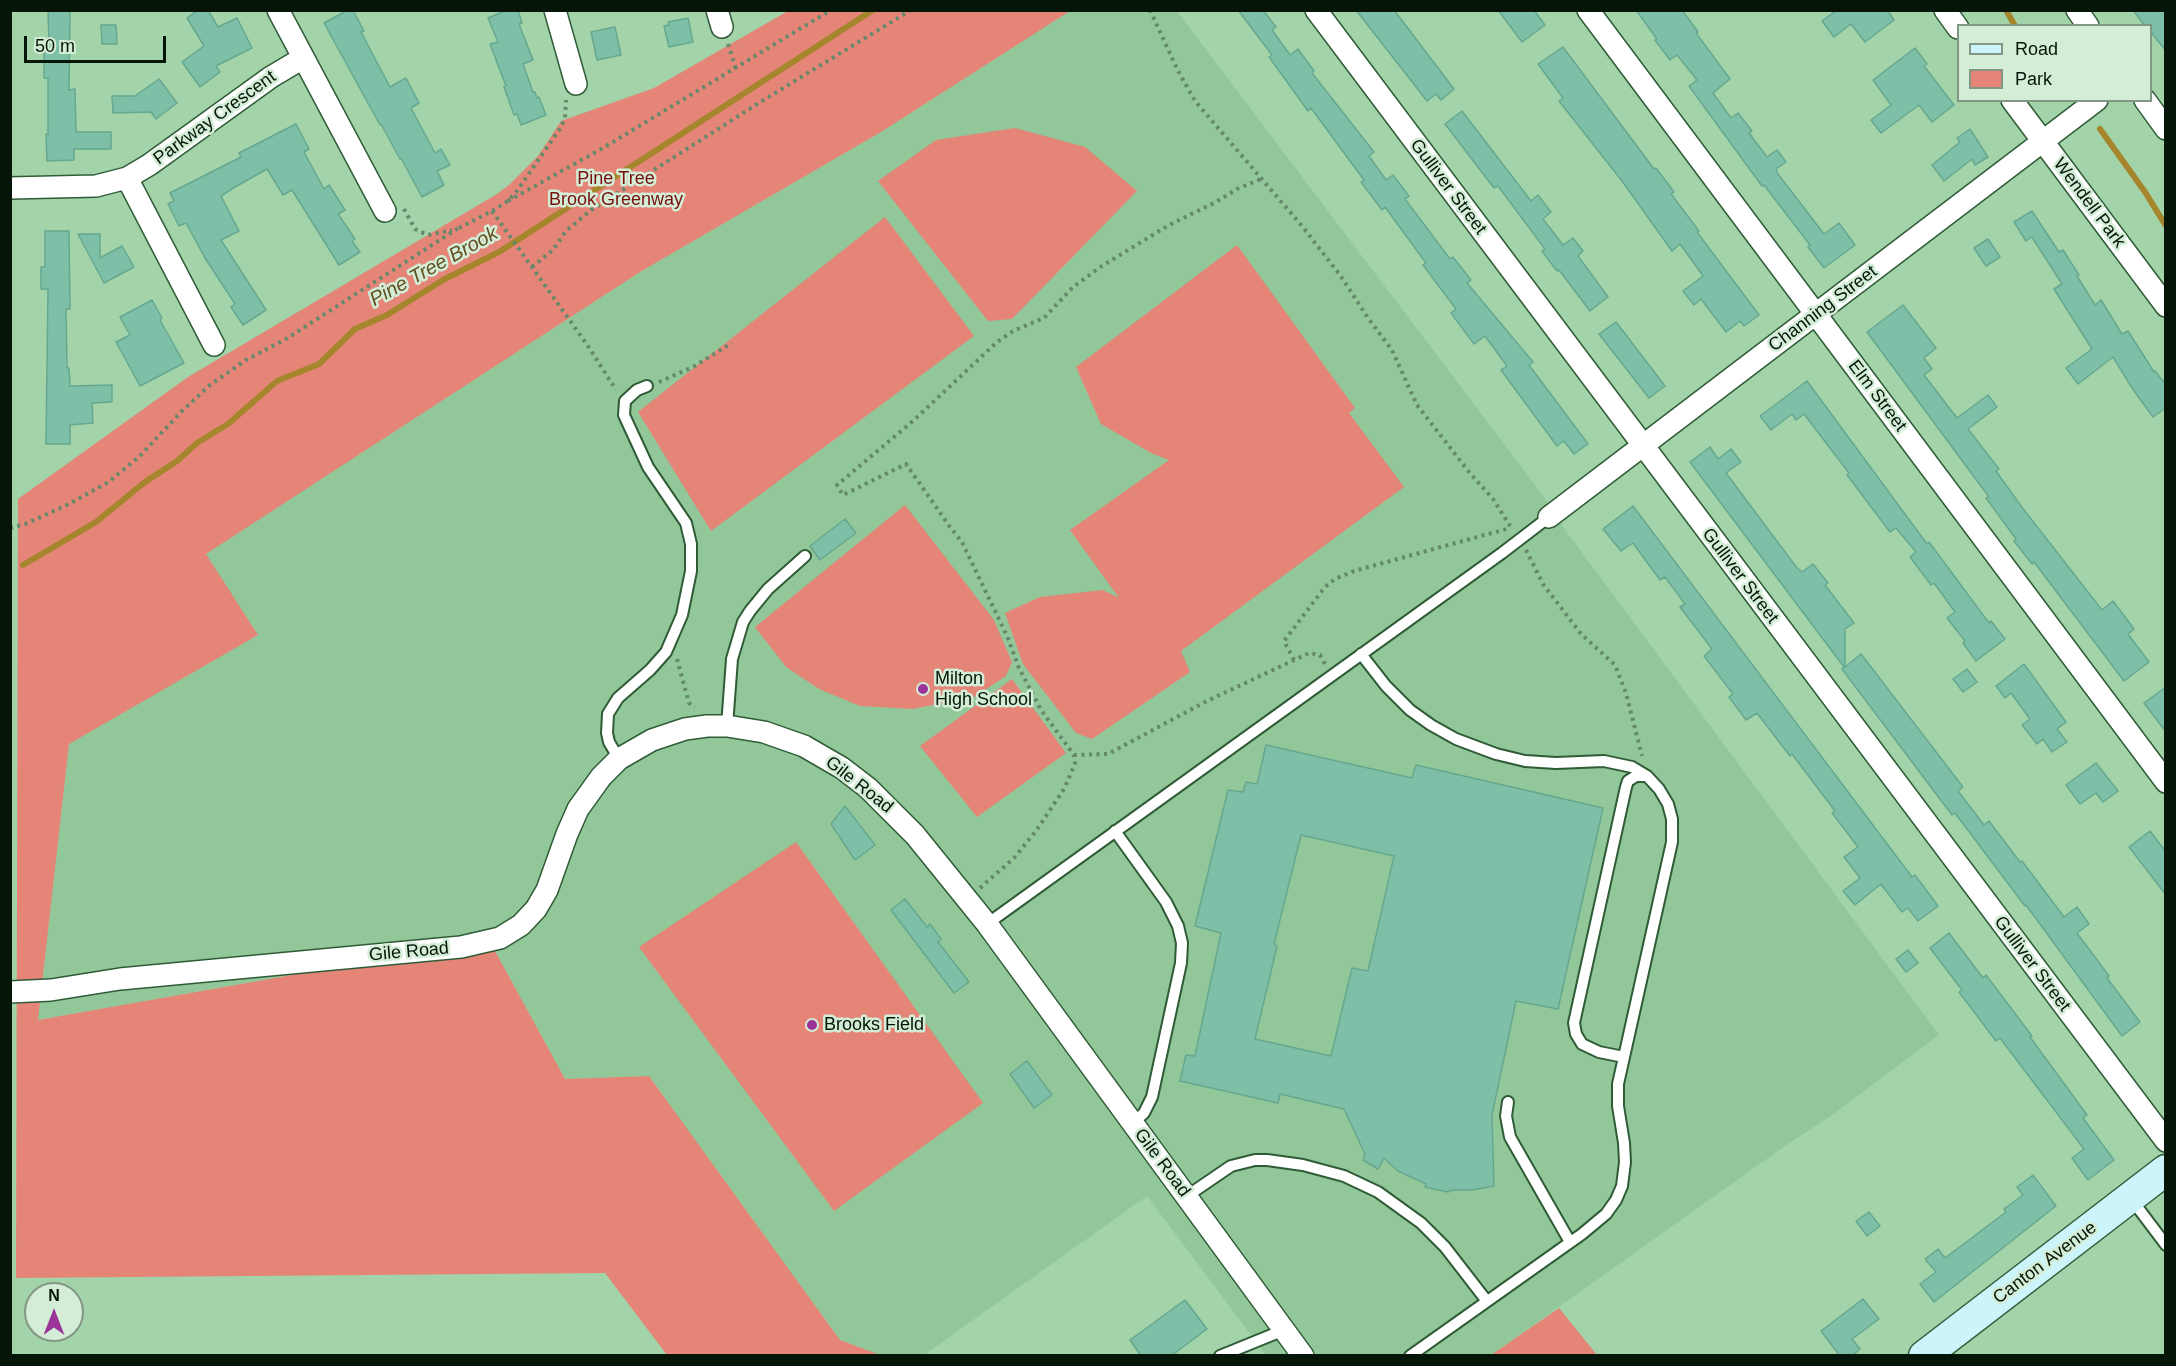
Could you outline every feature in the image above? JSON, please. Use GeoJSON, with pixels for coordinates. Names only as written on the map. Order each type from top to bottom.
{"type":"FeatureCollection","features":[{"type":"Feature","properties":{"kind":"main road","name":"Canton Avenue"},"geometry":{"type":"LineString","coordinates":[[1924,1355],[2166,1170]]}},
{"type":"Feature","properties":{"kind":"street"},"geometry":{"type":"LineString","coordinates":[[278,10],[385,211]]}},
{"type":"Feature","properties":{"kind":"street"},"geometry":{"type":"LineString","coordinates":[[555,10],[576,84]]}},
{"type":"Feature","properties":{"kind":"street","name":"Gulliver Street"},"geometry":{"type":"LineString","coordinates":[[1316,10],[2166,1141]]}},
{"type":"Feature","properties":{"kind":"street","name":"Elm Street"},"geometry":{"type":"LineString","coordinates":[[1588,10],[2166,782]]}},
{"type":"Feature","properties":{"kind":"street"},"geometry":{"type":"LineString","coordinates":[[1945,10],[1957,25]]}},
{"type":"Feature","properties":{"kind":"street"},"geometry":{"type":"LineString","coordinates":[[2077,10],[2087,24]]}},
{"type":"Feature","properties":{"kind":"street","name":"Parkway Crescent"},"geometry":{"type":"LineString","coordinates":[[10,188],[96,186],[127,178],[149,165],[271,77],[303,58]]}},
{"type":"Feature","properties":{"kind":"street","name":"Wendell Park"},"geometry":{"type":"LineString","coordinates":[[2013,102],[2166,306]]}},
{"type":"Feature","properties":{"kind":"street","name":"Channing Street"},"geometry":{"type":"LineString","coordinates":[[1549,517],[2094,102]]}},
{"type":"Feature","properties":{"kind":"street"},"geometry":{"type":"LineString","coordinates":[[2146,102],[2166,129]]}},
{"type":"Feature","properties":{"kind":"street"},"geometry":{"type":"LineString","coordinates":[[127,178],[214,345]]}},
{"type":"Feature","properties":{"kind":"street","name":"Gile Road"},"geometry":{"type":"LineString","coordinates":[[10,992],[51,990],[105,981],[461,947],[500,938],[521,925],[536,909],[547,890],[578,809],[601,777],[619,759],[663,735],[706,726],[752,729],[790,741],[816,753],[855,777],[903,822],[987,924],[1303,1356]]}},
{"type":"Feature","properties":{"kind":"lane"},"geometry":{"type":"LineString","coordinates":[[619,759],[609,742],[608,714],[618,698],[659,661],[672,641],[685,602],[691,571],[690,533],[681,513],[640,452],[624,415],[625,400],[637,390],[647,386]]}},
{"type":"Feature","properties":{"kind":"lane"},"geometry":{"type":"LineString","coordinates":[[987,924],[1521,540],[1549,517]]}},
{"type":"Feature","properties":{"kind":"lane"},"geometry":{"type":"LineString","coordinates":[[727,726],[732,659],[743,622],[768,589],[805,556]]}},
{"type":"Feature","properties":{"kind":"lane"},"geometry":{"type":"LineString","coordinates":[[1361,654],[1386,686],[1410,710],[1431,725],[1470,746],[1533,762],[1614,762],[1632,767],[1647,776],[1659,789],[1668,804],[1673,835],[1617,1098],[1625,1152],[1625,1170],[1620,1193],[1606,1214],[1570,1242],[1410,1356]]}},
{"type":"Feature","properties":{"kind":"lane"},"geometry":{"type":"LineString","coordinates":[[1624,1057],[1587,1047],[1578,1040],[1574,1023],[1626,787],[1628,781],[1636,776],[1647,776]]}},
{"type":"Feature","properties":{"kind":"lane"},"geometry":{"type":"LineString","coordinates":[[1115,831],[1166,902],[1178,926],[1182,943],[1181,963],[1152,1097],[1144,1113],[1133,1123]]}},
{"type":"Feature","properties":{"kind":"lane"},"geometry":{"type":"LineString","coordinates":[[1508,1102],[1506,1116],[1510,1137],[1570,1242]]}},
{"type":"Feature","properties":{"kind":"lane"},"geometry":{"type":"LineString","coordinates":[[1187,1196],[1231,1166],[1255,1161],[1303,1165],[1344,1176],[1378,1192],[1421,1223],[1450,1253],[1486,1300]]}},
{"type":"Feature","properties":{"kind":"lane"},"geometry":{"type":"LineString","coordinates":[[2130,1198],[2166,1245]]}},
{"type":"Feature","properties":{"kind":"lane"},"geometry":{"type":"LineString","coordinates":[[1220,1356],[1284,1330]]}},
{"type":"Feature","properties":{"kind":"path"},"geometry":{"type":"LineString","coordinates":[[10,528],[25,524],[65,506],[107,483],[139,457],[182,411],[219,378],[246,360],[286,339],[460,227],[603,148],[831,10]]}},
{"type":"Feature","properties":{"kind":"path"},"geometry":{"type":"LineString","coordinates":[[532,267],[553,250],[566,231],[591,210],[762,100],[911,10]]}},
{"type":"Feature","properties":{"kind":"path"},"geometry":{"type":"LineString","coordinates":[[1150,10],[1177,69],[1195,100],[1302,226],[1340,275],[1392,350],[1417,405],[1468,472],[1492,499],[1521,540],[1543,584],[1581,634],[1615,665],[1626,693],[1644,762]]}},
{"type":"Feature","properties":{"kind":"path"},"geometry":{"type":"LineString","coordinates":[[720,19],[736,69]]}},
{"type":"Feature","properties":{"kind":"path"},"geometry":{"type":"LineString","coordinates":[[508,201],[561,128],[567,108],[563,88],[576,84]]}},
{"type":"Feature","properties":{"kind":"path"},"geometry":{"type":"LineString","coordinates":[[967,898],[1014,858],[1036,831],[1064,789],[1075,764],[1074,755],[1041,710],[1018,668],[1007,636],[962,542],[906,464],[843,495],[837,485],[913,421],[991,347],[1013,332],[1044,318],[1073,287],[1137,243],[1237,189],[1261,179]]}},
{"type":"Feature","properties":{"kind":"path"},"geometry":{"type":"LineString","coordinates":[[385,211],[401,202],[415,228],[428,235],[438,235],[460,227]]}},
{"type":"Feature","properties":{"kind":"path"},"geometry":{"type":"LineString","coordinates":[[492,211],[588,346],[612,386],[625,400]]}},
{"type":"Feature","properties":{"kind":"path"},"geometry":{"type":"LineString","coordinates":[[647,386],[693,367],[732,343]]}},
{"type":"Feature","properties":{"kind":"path"},"geometry":{"type":"LineString","coordinates":[[1294,660],[1284,641],[1325,587],[1335,579],[1354,571],[1512,528]]}},
{"type":"Feature","properties":{"kind":"path"},"geometry":{"type":"LineString","coordinates":[[672,641],[689,703],[727,726]]}},
{"type":"Feature","properties":{"kind":"path"},"geometry":{"type":"LineString","coordinates":[[1074,755],[1108,754],[1207,701],[1310,653],[1320,655],[1333,674]]}},
{"type":"Feature","properties":{"kind":"shaded area","name":"Milton High School"},"geometry":{"type":"Polygon","coordinates":[[[1176,10],[1544,497],[1566,531],[1939,1035],[1835,1113],[1491,1355],[1266,1355],[1147,1196],[924,1355],[880,1356],[840,1340],[649,1076],[565,1079],[489,940],[38,1020],[69,743],[257,635],[205,554],[640,272],[881,132],[1070,11],[1176,10]]]}},
{"type":"Feature","properties":{"kind":"green space","name":"Pine Tree Brook Greenway"},"geometry":{"type":"Polygon","coordinates":[[[788,11],[1070,11],[881,132],[640,272],[206,554],[258,635],[69,744],[38,1020],[489,940],[565,1079],[649,1076],[840,1340],[880,1355],[667,1355],[605,1273],[16,1278],[18,499],[188,377],[497,194],[538,156],[561,121],[654,88],[788,11]]]}},
{"type":"Feature","properties":{"kind":"green space"},"geometry":{"type":"Polygon","coordinates":[[[1015,128],[1085,147],[1137,191],[1012,319],[988,321],[878,181],[936,140],[1015,128]]]}},
{"type":"Feature","properties":{"kind":"green space"},"geometry":{"type":"Polygon","coordinates":[[[885,217],[974,336],[711,531],[638,412],[885,217]]]}},
{"type":"Feature","properties":{"kind":"green space"},"geometry":{"type":"Polygon","coordinates":[[[1237,245],[1355,408],[1349,413],[1404,487],[1181,651],[1190,672],[1092,739],[1076,733],[1023,664],[1005,613],[1040,597],[1103,590],[1119,598],[1070,530],[1169,460],[1151,453],[1101,424],[1076,367],[1237,245]]]}},
{"type":"Feature","properties":{"kind":"green space"},"geometry":{"type":"Polygon","coordinates":[[[905,505],[994,620],[1012,662],[1006,676],[974,697],[913,709],[860,706],[819,689],[786,667],[755,627],[905,505]]]}},
{"type":"Feature","properties":{"kind":"green space"},"geometry":{"type":"Polygon","coordinates":[[[1012,679],[1066,753],[977,817],[920,746],[1012,679]]]}},
{"type":"Feature","properties":{"kind":"green space","name":"Brooks Field"},"geometry":{"type":"Polygon","coordinates":[[[796,842],[983,1103],[834,1211],[639,947],[796,842]]]}},
{"type":"Feature","properties":{"kind":"green space"},"geometry":{"type":"Polygon","coordinates":[[[1559,1308],[1597,1355],[1491,1355],[1559,1308]]]}},
{"type":"Feature","properties":{"kind":"building"},"geometry":{"type":"Polygon","coordinates":[[[48,10],[70,10],[69,90],[75,89],[76,132],[111,132],[111,149],[74,149],[74,160],[47,161],[48,78],[44,78],[44,44],[49,44],[48,10]]]}},
{"type":"Feature","properties":{"kind":"building"},"geometry":{"type":"Polygon","coordinates":[[[198,10],[208,10],[218,27],[237,18],[252,48],[216,66],[220,72],[200,87],[182,62],[204,46],[187,18],[198,10]]]}},
{"type":"Feature","properties":{"kind":"building"},"geometry":{"type":"Polygon","coordinates":[[[348,10],[353,10],[364,31],[361,32],[390,87],[406,78],[419,103],[411,108],[435,153],[441,149],[450,165],[437,171],[444,185],[422,197],[324,23],[348,10]]]}},
{"type":"Feature","properties":{"kind":"building"},"geometry":{"type":"Polygon","coordinates":[[[507,10],[518,10],[522,23],[519,24],[533,60],[523,64],[533,92],[537,98],[539,97],[546,115],[521,125],[517,114],[514,115],[490,44],[498,42],[488,18],[507,10]]]}},
{"type":"Feature","properties":{"kind":"building"},"geometry":{"type":"Polygon","coordinates":[[[1238,10],[1263,10],[1276,27],[1272,30],[1290,55],[1298,49],[1314,71],[1312,73],[1374,152],[1369,156],[1386,180],[1393,175],[1409,196],[1405,199],[1450,259],[1453,257],[1471,280],[1467,283],[1533,362],[1529,365],[1588,444],[1574,454],[1564,441],[1557,446],[1501,370],[1507,366],[1485,336],[1474,344],[1451,313],[1456,309],[1423,265],[1426,263],[1385,207],[1382,210],[1361,182],[1364,180],[1311,108],[1308,111],[1269,57],[1272,55],[1238,10]]]}},
{"type":"Feature","properties":{"kind":"building"},"geometry":{"type":"Polygon","coordinates":[[[1356,10],[1394,10],[1454,89],[1441,100],[1436,94],[1427,101],[1356,10]]]}},
{"type":"Feature","properties":{"kind":"building"},"geometry":{"type":"Polygon","coordinates":[[[1498,10],[1534,10],[1545,25],[1522,42],[1498,10]]]}},
{"type":"Feature","properties":{"kind":"building"},"geometry":{"type":"Polygon","coordinates":[[[1636,10],[1682,10],[1730,79],[1713,93],[1731,118],[1738,113],[1752,131],[1749,133],[1767,157],[1777,150],[1786,162],[1776,169],[1778,174],[1824,234],[1839,223],[1855,245],[1824,268],[1808,247],[1810,245],[1764,185],[1762,186],[1689,86],[1697,80],[1677,55],[1670,60],[1636,10]]]}},
{"type":"Feature","properties":{"kind":"building"},"geometry":{"type":"Polygon","coordinates":[[[1837,10],[1887,10],[1894,20],[1865,42],[1851,24],[1834,37],[1822,21],[1837,10]]]}},
{"type":"Feature","properties":{"kind":"building"},"geometry":{"type":"Polygon","coordinates":[[[2133,10],[2166,10],[2166,51],[2152,33],[2152,24],[2144,24],[2133,10]]]}},
{"type":"Feature","properties":{"kind":"building"},"geometry":{"type":"Polygon","coordinates":[[[688,18],[693,42],[669,47],[664,26],[669,25],[668,22],[688,18]]]}},
{"type":"Feature","properties":{"kind":"building"},"geometry":{"type":"Polygon","coordinates":[[[101,25],[116,25],[117,44],[102,44],[101,25]]]}},
{"type":"Feature","properties":{"kind":"building"},"geometry":{"type":"Polygon","coordinates":[[[615,27],[621,55],[597,60],[591,32],[615,27]]]}},
{"type":"Feature","properties":{"kind":"building"},"geometry":{"type":"Polygon","coordinates":[[[1563,47],[1654,169],[1656,168],[1674,192],[1671,194],[1699,231],[1697,232],[1759,315],[1744,326],[1740,321],[1726,332],[1701,299],[1694,305],[1683,291],[1703,276],[1680,244],[1672,251],[1622,181],[1559,101],[1563,98],[1538,64],[1563,47]]]}},
{"type":"Feature","properties":{"kind":"building"},"geometry":{"type":"Polygon","coordinates":[[[1915,48],[1927,64],[1924,66],[1954,105],[1932,122],[1919,105],[1881,133],[1871,120],[1891,105],[1873,80],[1915,48]]]}},
{"type":"Feature","properties":{"kind":"building"},"geometry":{"type":"Polygon","coordinates":[[[159,79],[177,103],[156,119],[151,112],[113,113],[112,96],[135,96],[159,79]]]}},
{"type":"Feature","properties":{"kind":"building"},"geometry":{"type":"Polygon","coordinates":[[[1462,111],[1531,201],[1538,195],[1551,212],[1543,219],[1563,245],[1573,238],[1583,251],[1578,256],[1608,297],[1590,311],[1542,251],[1545,249],[1498,186],[1494,188],[1445,124],[1462,111]]]}},
{"type":"Feature","properties":{"kind":"building"},"geometry":{"type":"Polygon","coordinates":[[[296,124],[309,149],[304,152],[324,189],[329,185],[345,210],[338,214],[355,239],[352,241],[360,252],[339,265],[292,190],[283,195],[267,169],[235,187],[221,196],[239,231],[221,240],[266,310],[243,325],[231,307],[235,304],[205,258],[186,223],[179,226],[168,204],[174,201],[170,193],[241,157],[239,153],[296,124]]]}},
{"type":"Feature","properties":{"kind":"building"},"geometry":{"type":"Polygon","coordinates":[[[1970,129],[1988,157],[1975,165],[1972,159],[1944,181],[1932,165],[1960,142],[1957,138],[1970,129]]]}},
{"type":"Feature","properties":{"kind":"building"},"geometry":{"type":"Polygon","coordinates":[[[2032,211],[2059,252],[2063,250],[2095,305],[2101,300],[2122,334],[2128,331],[2154,372],[2166,385],[2166,408],[2153,417],[2113,357],[2078,384],[2066,368],[2092,349],[2054,289],[2062,284],[2032,237],[2026,241],[2014,222],[2032,211]]]}},
{"type":"Feature","properties":{"kind":"building"},"geometry":{"type":"Polygon","coordinates":[[[45,231],[69,231],[70,309],[66,309],[67,368],[69,368],[70,386],[112,385],[112,402],[92,403],[93,423],[70,425],[70,444],[46,444],[48,289],[41,289],[41,267],[45,267],[45,231]]]}},
{"type":"Feature","properties":{"kind":"building"},"geometry":{"type":"Polygon","coordinates":[[[78,234],[100,234],[100,258],[122,246],[134,267],[104,283],[78,234]]]}},
{"type":"Feature","properties":{"kind":"building"},"geometry":{"type":"Polygon","coordinates":[[[1988,239],[2000,257],[1986,266],[1974,248],[1988,239]]]}},
{"type":"Feature","properties":{"kind":"building"},"geometry":{"type":"Polygon","coordinates":[[[152,300],[162,318],[160,320],[184,363],[140,386],[116,342],[130,335],[120,317],[152,300]]]}},
{"type":"Feature","properties":{"kind":"building"},"geometry":{"type":"Polygon","coordinates":[[[1903,305],[1936,348],[1924,358],[1932,369],[1924,375],[1957,418],[1988,395],[1997,407],[1968,429],[1999,469],[1996,471],[2021,506],[2102,610],[2113,601],[2134,629],[2128,634],[2149,662],[2124,681],[2034,562],[2032,564],[2014,541],[2016,539],[1986,498],[1989,497],[1867,332],[1903,305]]]}},
{"type":"Feature","properties":{"kind":"building"},"geometry":{"type":"Polygon","coordinates":[[[1616,322],[1665,386],[1649,398],[1599,334],[1616,322]]]}},
{"type":"Feature","properties":{"kind":"building"},"geometry":{"type":"Polygon","coordinates":[[[1807,381],[1927,544],[1929,542],[1989,623],[1991,621],[2005,639],[1976,661],[1963,643],[1965,641],[1947,618],[1955,612],[1934,583],[1931,585],[1910,557],[1916,552],[1896,528],[1890,532],[1804,414],[1796,420],[1792,414],[1771,430],[1760,416],[1807,381]]]}},
{"type":"Feature","properties":{"kind":"building"},"geometry":{"type":"Polygon","coordinates":[[[1710,447],[1718,459],[1731,449],[1741,462],[1726,473],[1797,568],[1802,572],[1813,564],[1828,583],[1825,585],[1854,623],[1845,629],[1845,667],[1861,654],[1963,787],[1958,791],[1984,825],[1989,821],[2064,917],[2077,907],[2089,924],[2077,933],[2140,1022],[2122,1036],[2026,905],[1955,813],[1952,815],[1842,669],[1844,667],[1690,462],[1710,447]]]}},
{"type":"Feature","properties":{"kind":"building"},"geometry":{"type":"Polygon","coordinates":[[[1633,506],[1912,877],[1915,875],[1938,906],[1918,921],[1908,908],[1902,912],[1881,884],[1855,905],[1843,891],[1860,878],[1844,857],[1858,847],[1832,813],[1835,811],[1792,754],[1790,756],[1757,713],[1746,720],[1729,697],[1733,694],[1704,656],[1712,649],[1680,607],[1685,604],[1665,577],[1660,580],[1633,543],[1621,551],[1603,529],[1633,506]]]}},
{"type":"Feature","properties":{"kind":"building"},"geometry":{"type":"Polygon","coordinates":[[[845,519],[856,533],[820,560],[810,546],[845,519]]]}},
{"type":"Feature","properties":{"kind":"building"},"geometry":{"type":"Polygon","coordinates":[[[2024,664],[2066,722],[2057,729],[2067,742],[2052,752],[2043,739],[2037,744],[2022,725],[2030,719],[2011,693],[2005,698],[1996,686],[2024,664]]]}},
{"type":"Feature","properties":{"kind":"building"},"geometry":{"type":"Polygon","coordinates":[[[1967,669],[1977,682],[1963,692],[1953,679],[1967,669]]]}},
{"type":"Feature","properties":{"kind":"building"},"geometry":{"type":"Polygon","coordinates":[[[2166,687],[2166,732],[2144,703],[2166,687]]]}},
{"type":"Feature","properties":{"kind":"building"},"geometry":{"type":"Polygon","coordinates":[[[1266,745],[1412,778],[1416,765],[1603,808],[1558,1009],[1516,1001],[1492,1115],[1494,1186],[1448,1192],[1425,1187],[1426,1184],[1398,1171],[1384,1158],[1378,1169],[1363,1160],[1365,1154],[1344,1109],[1280,1094],[1278,1103],[1180,1081],[1186,1055],[1195,1056],[1221,933],[1195,926],[1228,790],[1243,792],[1246,782],[1257,784],[1266,745]],[[1301,835],[1274,944],[1277,946],[1255,1039],[1331,1056],[1352,968],[1368,971],[1394,856],[1301,835]]]}},
{"type":"Feature","properties":{"kind":"building"},"geometry":{"type":"Polygon","coordinates":[[[2096,763],[2118,791],[2103,802],[2096,793],[2080,804],[2066,785],[2096,763]]]}},
{"type":"Feature","properties":{"kind":"building"},"geometry":{"type":"Polygon","coordinates":[[[845,806],[875,845],[855,860],[831,824],[845,806]]]}},
{"type":"Feature","properties":{"kind":"building"},"geometry":{"type":"Polygon","coordinates":[[[2150,831],[2166,852],[2166,895],[2129,847],[2150,831]]]}},
{"type":"Feature","properties":{"kind":"building"},"geometry":{"type":"Polygon","coordinates":[[[905,899],[927,927],[930,924],[941,939],[938,942],[969,982],[954,993],[891,910],[905,899]]]}},
{"type":"Feature","properties":{"kind":"building"},"geometry":{"type":"Polygon","coordinates":[[[1949,933],[1983,978],[1986,975],[2032,1036],[2030,1037],[2087,1115],[2083,1118],[2114,1160],[2088,1180],[2072,1158],[2084,1149],[2000,1038],[1996,1041],[1959,992],[1962,990],[1930,948],[1949,933]]]}},
{"type":"Feature","properties":{"kind":"building"},"geometry":{"type":"Polygon","coordinates":[[[1908,950],[1918,963],[1906,972],[1896,959],[1908,950]]]}},
{"type":"Feature","properties":{"kind":"building"},"geometry":{"type":"Polygon","coordinates":[[[1027,1061],[1052,1095],[1034,1108],[1010,1074],[1027,1061]]]}},
{"type":"Feature","properties":{"kind":"building"},"geometry":{"type":"Polygon","coordinates":[[[2033,1175],[2056,1206],[1934,1302],[1920,1284],[1936,1272],[1925,1259],[1938,1249],[1945,1258],[2006,1212],[2004,1209],[2023,1195],[2017,1187],[2033,1175]]]}},
{"type":"Feature","properties":{"kind":"building"},"geometry":{"type":"Polygon","coordinates":[[[1869,1212],[1880,1226],[1867,1236],[1856,1221],[1869,1212]]]}},
{"type":"Feature","properties":{"kind":"building"},"geometry":{"type":"Polygon","coordinates":[[[1863,1299],[1879,1319],[1852,1339],[1860,1349],[1852,1356],[1840,1356],[1821,1331],[1863,1299]]]}},
{"type":"Feature","properties":{"kind":"building"},"geometry":{"type":"Polygon","coordinates":[[[1185,1300],[1207,1329],[1171,1356],[1141,1356],[1130,1340],[1185,1300]]]}},
{"type":"Feature","properties":{"kind":"waterway","name":"Pine Tree Brook"},"geometry":{"type":"LineString","coordinates":[[23,565],[96,522],[145,482],[177,461],[197,443],[228,424],[277,381],[319,364],[355,329],[387,315],[443,280],[499,252],[873,10]]}},
{"type":"Feature","properties":{"kind":"waterway"},"geometry":{"type":"LineString","coordinates":[[2006,10],[2014,24]]}},
{"type":"Feature","properties":{"kind":"waterway"},"geometry":{"type":"LineString","coordinates":[[2100,129],[2166,226]]}},
{"type":"Feature","properties":{"kind":"place","name":"Milton High School"},"geometry":{"type":"Point","coordinates":[923,689]}},
{"type":"Feature","properties":{"kind":"place","name":"Brooks Field"},"geometry":{"type":"Point","coordinates":[812,1025]}}]}
